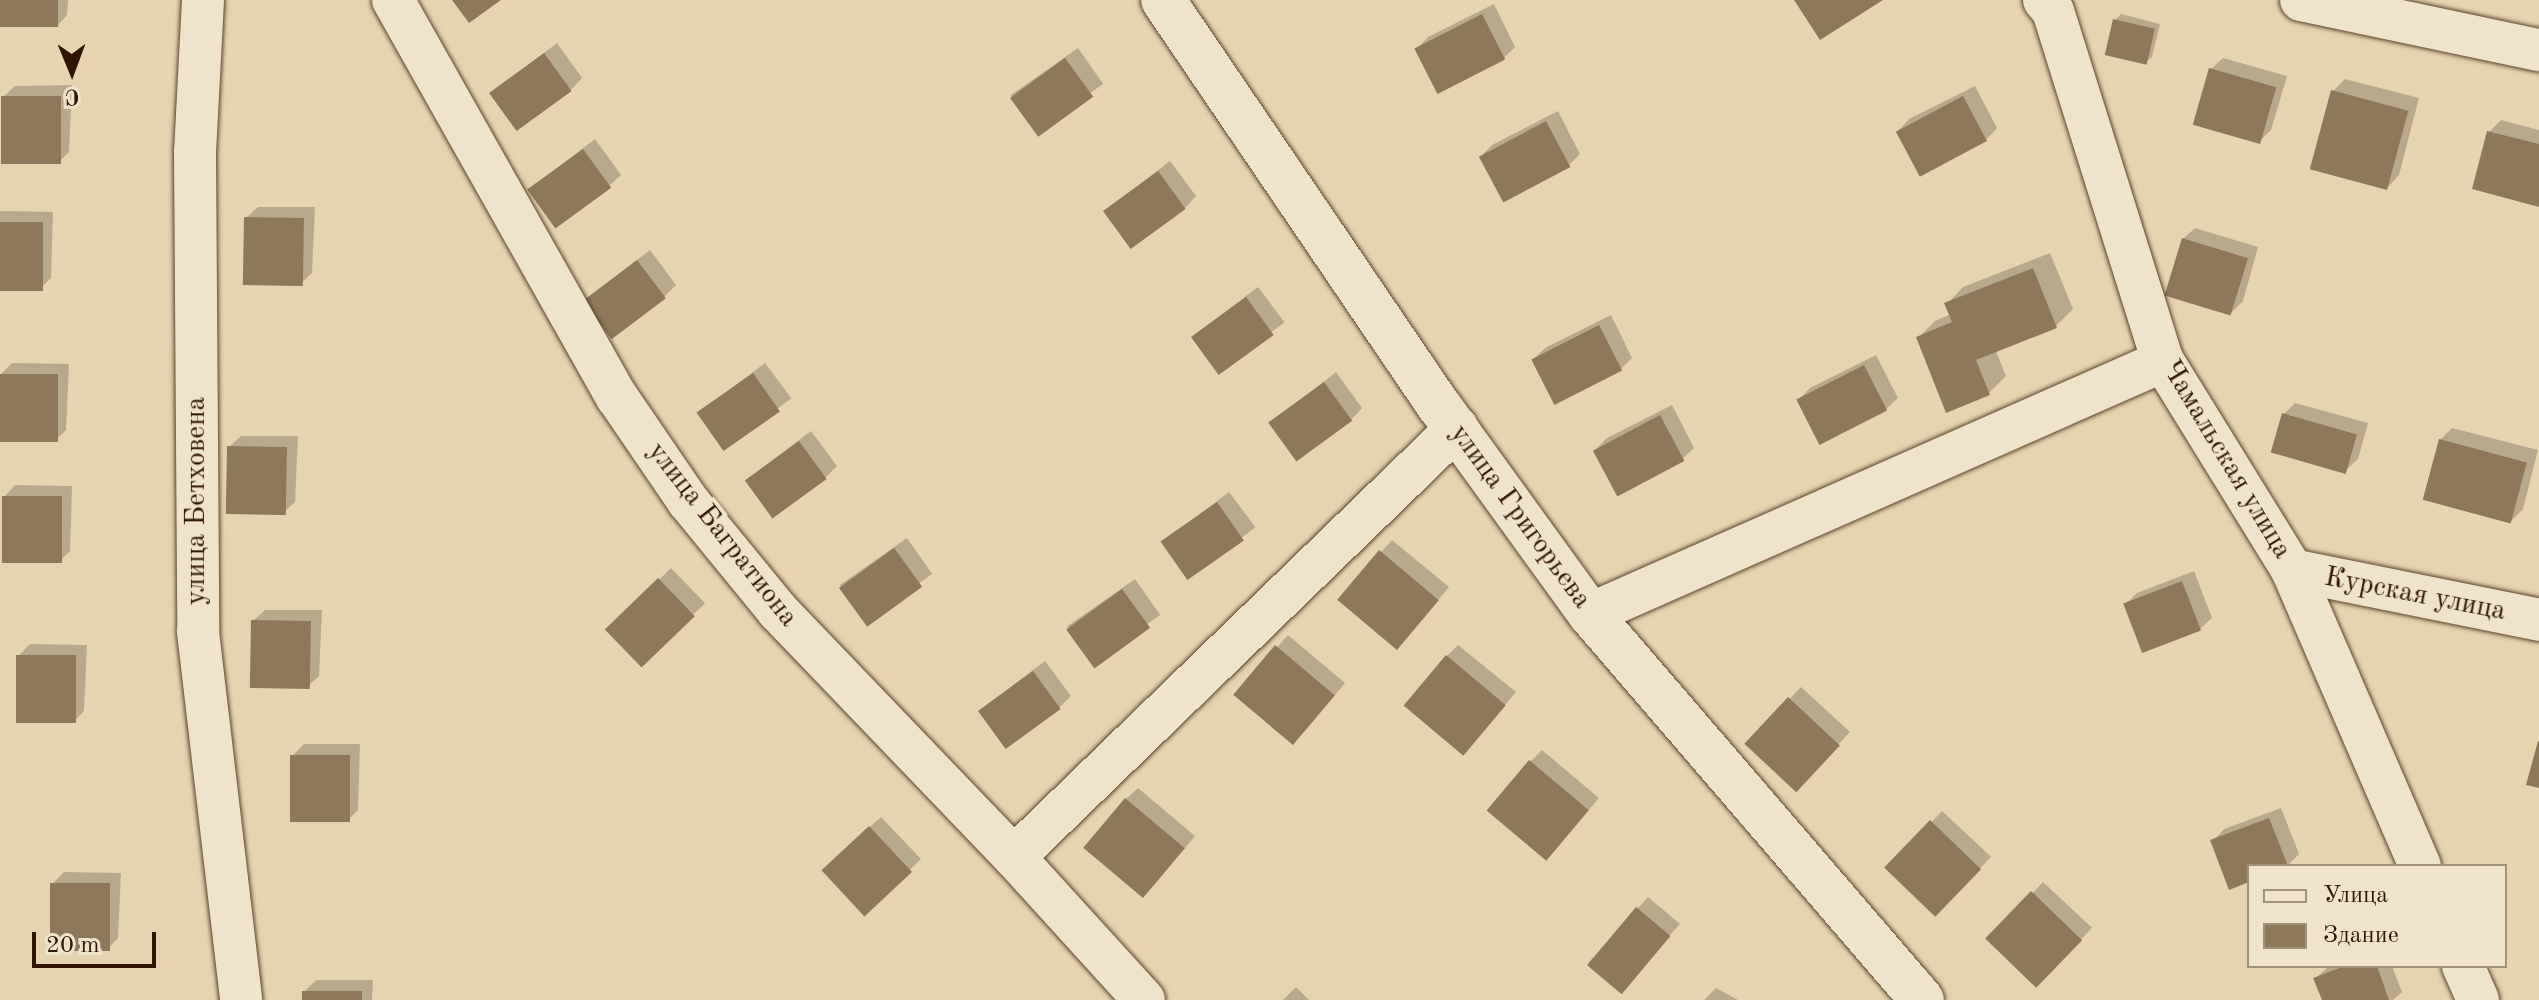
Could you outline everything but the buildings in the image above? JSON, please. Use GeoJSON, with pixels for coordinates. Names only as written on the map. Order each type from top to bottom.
{"type":"FeatureCollection","features":[{"type":"Feature","properties":{"kind":"main road","name":"улица Григорьева"},"geometry":{"type":"LineString","coordinates":[[1163,0],[1457,428],[1590,614],[1922,1000]]}},
{"type":"Feature","properties":{"kind":"street","name":"улица Бетховена"},"geometry":{"type":"LineString","coordinates":[[203,0],[195,152],[198,632],[241,1000]]}},
{"type":"Feature","properties":{"kind":"street","name":"улица Багратиона"},"geometry":{"type":"LineString","coordinates":[[393,0],[617,397],[688,501],[778,611],[1014,857],[1144,1000]]}},
{"type":"Feature","properties":{"kind":"street"},"geometry":{"type":"LineString","coordinates":[[2301,0],[2539,50]]}},
{"type":"Feature","properties":{"kind":"street","name":"Чамальская улица"},"geometry":{"type":"LineString","coordinates":[[2057,4],[2163,361],[2292,570],[2419,864]]}},
{"type":"Feature","properties":{"kind":"street"},"geometry":{"type":"LineString","coordinates":[[1590,614],[2163,361]]}},
{"type":"Feature","properties":{"kind":"street"},"geometry":{"type":"LineString","coordinates":[[1014,857],[1457,428]]}},
{"type":"Feature","properties":{"kind":"street","name":"Курская улица"},"geometry":{"type":"LineString","coordinates":[[2292,570],[2539,620]]}},
{"type":"Feature","properties":{"kind":"street"},"geometry":{"type":"LineString","coordinates":[[2464,968],[2478,1000]]}}]}
